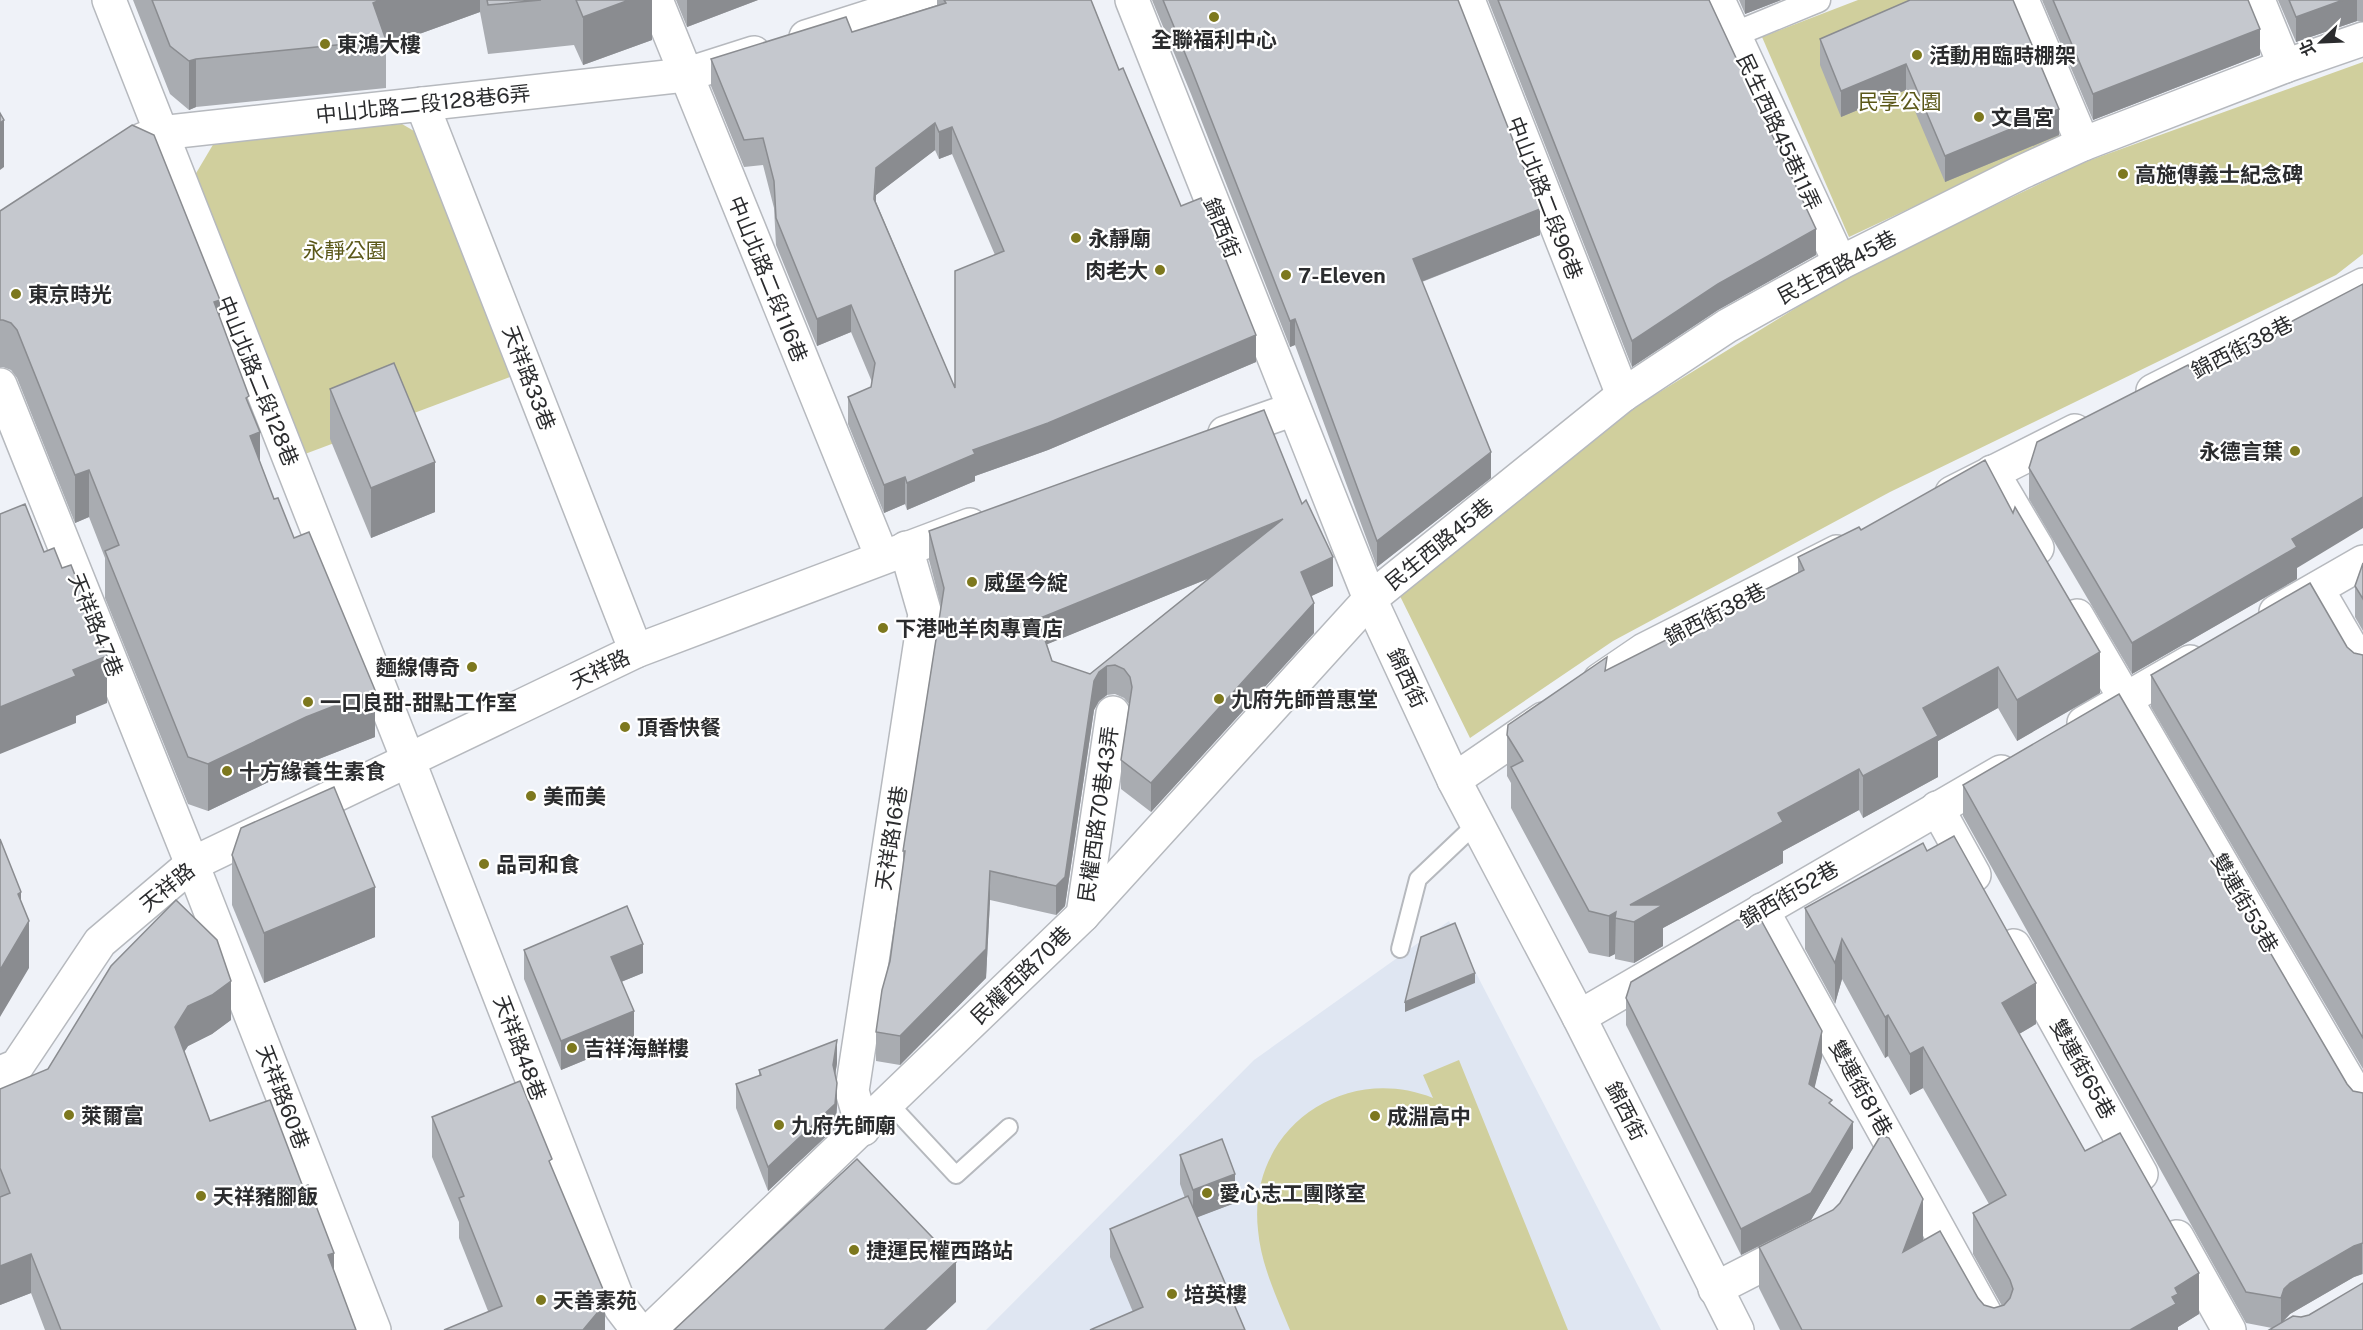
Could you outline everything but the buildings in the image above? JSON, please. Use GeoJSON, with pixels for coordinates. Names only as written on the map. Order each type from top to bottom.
{"type":"FeatureCollection","features":[{"type":"Feature","properties":{"kind":"street","name":"中山北路二段128巷"},"geometry":{"type":"LineString","coordinates":[[109,0],[409,762]]}},
{"type":"Feature","properties":{"kind":"street","name":"中山北路二段116巷"},"geometry":{"type":"LineString","coordinates":[[656,0],[685,75],[894,552]]}},
{"type":"Feature","properties":{"kind":"street","name":"中山北路二段128巷6弄"},"geometry":{"type":"LineString","coordinates":[[121,153],[141,140],[160,133],[685,75],[922,0]]}},
{"type":"Feature","properties":{"kind":"street","name":"錦西街"},"geometry":{"type":"LineString","coordinates":[[1132,0],[1370,599],[1476,824],[1579,1017],[1737,1330]]}},
{"type":"Feature","properties":{"kind":"street","name":"中山北路二段96巷"},"geometry":{"type":"LineString","coordinates":[[1468,0],[1623,396]]}},
{"type":"Feature","properties":{"kind":"street","name":"民生西路45巷11弄"},"geometry":{"type":"LineString","coordinates":[[1719,0],[1733,35],[1840,263]]}},
{"type":"Feature","properties":{"kind":"street"},"geometry":{"type":"LineString","coordinates":[[1733,35],[1818,0]]}},
{"type":"Feature","properties":{"kind":"street"},"geometry":{"type":"LineString","coordinates":[[2022,0],[2083,144]]}},
{"type":"Feature","properties":{"kind":"street"},"geometry":{"type":"LineString","coordinates":[[2258,0],[2284,66]]}},
{"type":"Feature","properties":{"kind":"street","name":"民生西路45巷"},"geometry":{"type":"LineString","coordinates":[[1370,599],[1623,396],[1728,326],[1840,263],[2083,144],[2284,66],[2363,39]]}},
{"type":"Feature","properties":{"kind":"street","name":"天祥路33巷"},"geometry":{"type":"LineString","coordinates":[[422,104],[636,651]]}},
{"type":"Feature","properties":{"kind":"street","name":"錦西街38巷"},"geometry":{"type":"LineString","coordinates":[[2130,403],[2363,285]]}},
{"type":"Feature","properties":{"kind":"street","name":"天祥路47巷"},"geometry":{"type":"LineString","coordinates":[[0,385],[192,864]]}},
{"type":"Feature","properties":{"kind":"street"},"geometry":{"type":"LineString","coordinates":[[1202,441],[1294,409]]}},
{"type":"Feature","properties":{"kind":"street"},"geometry":{"type":"LineString","coordinates":[[1921,508],[2098,419]]}},
{"type":"Feature","properties":{"kind":"street"},"geometry":{"type":"LineString","coordinates":[[1992,472],[2127,699]]}},
{"type":"Feature","properties":{"kind":"street","name":"天祥路"},"geometry":{"type":"LineString","coordinates":[[0,1073],[17,1066],[100,942],[192,864],[409,762],[636,651],[994,516]]}},
{"type":"Feature","properties":{"kind":"street","name":"錦西街38巷"},"geometry":{"type":"LineString","coordinates":[[1454,780],[1644,650],[1860,540]]}},
{"type":"Feature","properties":{"kind":"street","name":"天祥路16巷"},"geometry":{"type":"LineString","coordinates":[[862,1129],[852,1091],[925,614],[894,552]]}},
{"type":"Feature","properties":{"kind":"street"},"geometry":{"type":"LineString","coordinates":[[2247,629],[2363,562]]}},
{"type":"Feature","properties":{"kind":"street"},"geometry":{"type":"LineString","coordinates":[[2317,589],[2363,668]]}},
{"type":"Feature","properties":{"kind":"street","name":"民權西路70巷"},"geometry":{"type":"LineString","coordinates":[[651,1330],[1083,915],[1370,599]]}},
{"type":"Feature","properties":{"kind":"street"},"geometry":{"type":"LineString","coordinates":[[2059,738],[2217,647]]}},
{"type":"Feature","properties":{"kind":"street","name":"雙連街53巷"},"geometry":{"type":"LineString","coordinates":[[2127,699],[2363,1106]]}},
{"type":"Feature","properties":{"kind":"street","name":"民權西路70巷43弄"},"geometry":{"type":"LineString","coordinates":[[1083,915],[1113,712]]}},
{"type":"Feature","properties":{"kind":"street","name":"錦西街52巷"},"geometry":{"type":"LineString","coordinates":[[1579,1017],[2030,755]]}},
{"type":"Feature","properties":{"kind":"street","name":"天祥路48巷"},"geometry":{"type":"LineString","coordinates":[[409,762],[621,1308],[638,1330]]}},
{"type":"Feature","properties":{"kind":"street","name":"雙連街65巷"},"geometry":{"type":"LineString","coordinates":[[1937,808],[2229,1330]]}},
{"type":"Feature","properties":{"kind":"street","name":"天祥路60巷"},"geometry":{"type":"LineString","coordinates":[[192,864],[374,1330]]}},
{"type":"Feature","properties":{"kind":"street","name":"雙連街81巷"},"geometry":{"type":"LineString","coordinates":[[1762,910],[1994,1330]]}},
{"type":"Feature","properties":{"kind":"street"},"geometry":{"type":"LineString","coordinates":[[1867,1162],[1885,1132]]}},
{"type":"Feature","properties":{"kind":"street"},"geometry":{"type":"LineString","coordinates":[[1715,1289],[1824,1234]]}},
{"type":"Feature","properties":{"kind":"lane"},"geometry":{"type":"LineString","coordinates":[[1400,949],[1418,879],[1476,824]]}},
{"type":"Feature","properties":{"kind":"lane"},"geometry":{"type":"LineString","coordinates":[[889,1103],[956,1175],[1009,1126]]}},
{"type":"Feature","properties":{"kind":"shaded area","name":"成淵高中"},"geometry":{"type":"Polygon","coordinates":[[[1449,921],[1661,1330],[986,1330],[1254,1060],[1449,921]]]}},
{"type":"Feature","properties":{"kind":"green space","name":"民享公園"},"geometry":{"type":"Polygon","coordinates":[[[1858,0],[2000,0],[2060,138],[1849,237],[1762,37],[1858,0]]]}},
{"type":"Feature","properties":{"kind":"green space"},"geometry":{"type":"Polygon","coordinates":[[[2363,62],[2363,254],[2336,275],[1890,492],[1613,641],[1470,738],[1399,594],[1632,409],[1846,277],[2085,162],[2363,62]]]}},
{"type":"Feature","properties":{"kind":"green space","name":"永靜公園"},"geometry":{"type":"Polygon","coordinates":[[[402,124],[426,138],[515,375],[305,454],[192,180],[214,143],[402,124]]]}},
{"type":"Feature","properties":{"kind":"green space"},"geometry":{"type":"Polygon","coordinates":[[[1459,1060],[1568,1330],[1290,1330],[1266,1269],[1258,1230],[1259,1194],[1268,1163],[1285,1135],[1307,1113],[1335,1098],[1366,1090],[1399,1089],[1433,1098],[1423,1075],[1459,1060]]]}},
{"type":"Feature","properties":{"kind":"place","name":"全聯福利中心"},"geometry":{"type":"Point","coordinates":[1214,17]}},
{"type":"Feature","properties":{"kind":"place","name":"東鴻大樓"},"geometry":{"type":"Point","coordinates":[325,44]}},
{"type":"Feature","properties":{"kind":"place","name":"活動用臨時棚架"},"geometry":{"type":"Point","coordinates":[1917,55]}},
{"type":"Feature","properties":{"kind":"place","name":"文昌宮"},"geometry":{"type":"Point","coordinates":[1979,117]}},
{"type":"Feature","properties":{"kind":"place","name":"高施傳義士紀念碑"},"geometry":{"type":"Point","coordinates":[2123,174]}},
{"type":"Feature","properties":{"kind":"place","name":"永靜廟"},"geometry":{"type":"Point","coordinates":[1076,238]}},
{"type":"Feature","properties":{"kind":"place","name":"肉老大"},"geometry":{"type":"Point","coordinates":[1160,270]}},
{"type":"Feature","properties":{"kind":"place","name":"7-Eleven"},"geometry":{"type":"Point","coordinates":[1286,275]}},
{"type":"Feature","properties":{"kind":"place","name":"東京時光"},"geometry":{"type":"Point","coordinates":[16,294]}},
{"type":"Feature","properties":{"kind":"place","name":"永德言葉"},"geometry":{"type":"Point","coordinates":[2295,451]}},
{"type":"Feature","properties":{"kind":"place","name":"威堡今綻"},"geometry":{"type":"Point","coordinates":[972,582]}},
{"type":"Feature","properties":{"kind":"place","name":"下港吔羊肉專賣店"},"geometry":{"type":"Point","coordinates":[883,628]}},
{"type":"Feature","properties":{"kind":"place","name":"麵線傳奇"},"geometry":{"type":"Point","coordinates":[472,667]}},
{"type":"Feature","properties":{"kind":"place","name":"九府先師普惠堂"},"geometry":{"type":"Point","coordinates":[1219,699]}},
{"type":"Feature","properties":{"kind":"place","name":"一口良甜-甜點工作室"},"geometry":{"type":"Point","coordinates":[308,702]}},
{"type":"Feature","properties":{"kind":"place","name":"頂香快餐"},"geometry":{"type":"Point","coordinates":[625,727]}},
{"type":"Feature","properties":{"kind":"place","name":"十方緣養生素食"},"geometry":{"type":"Point","coordinates":[227,771]}},
{"type":"Feature","properties":{"kind":"place","name":"美而美"},"geometry":{"type":"Point","coordinates":[531,796]}},
{"type":"Feature","properties":{"kind":"place","name":"品司和食"},"geometry":{"type":"Point","coordinates":[484,864]}},
{"type":"Feature","properties":{"kind":"place","name":"吉祥海鮮樓"},"geometry":{"type":"Point","coordinates":[572,1048]}},
{"type":"Feature","properties":{"kind":"place","name":"萊爾富"},"geometry":{"type":"Point","coordinates":[69,1115]}},
{"type":"Feature","properties":{"kind":"place","name":"成淵高中"},"geometry":{"type":"Point","coordinates":[1375,1116]}},
{"type":"Feature","properties":{"kind":"place","name":"九府先師廟"},"geometry":{"type":"Point","coordinates":[779,1125]}},
{"type":"Feature","properties":{"kind":"place","name":"愛心志工團隊室"},"geometry":{"type":"Point","coordinates":[1207,1193]}},
{"type":"Feature","properties":{"kind":"place","name":"天祥豬腳飯"},"geometry":{"type":"Point","coordinates":[201,1196]}},
{"type":"Feature","properties":{"kind":"place","name":"捷運民權西路站"},"geometry":{"type":"Point","coordinates":[854,1250]}},
{"type":"Feature","properties":{"kind":"place","name":"培英樓"},"geometry":{"type":"Point","coordinates":[1172,1294]}},
{"type":"Feature","properties":{"kind":"place","name":"天善素苑"},"geometry":{"type":"Point","coordinates":[541,1300]}}]}
